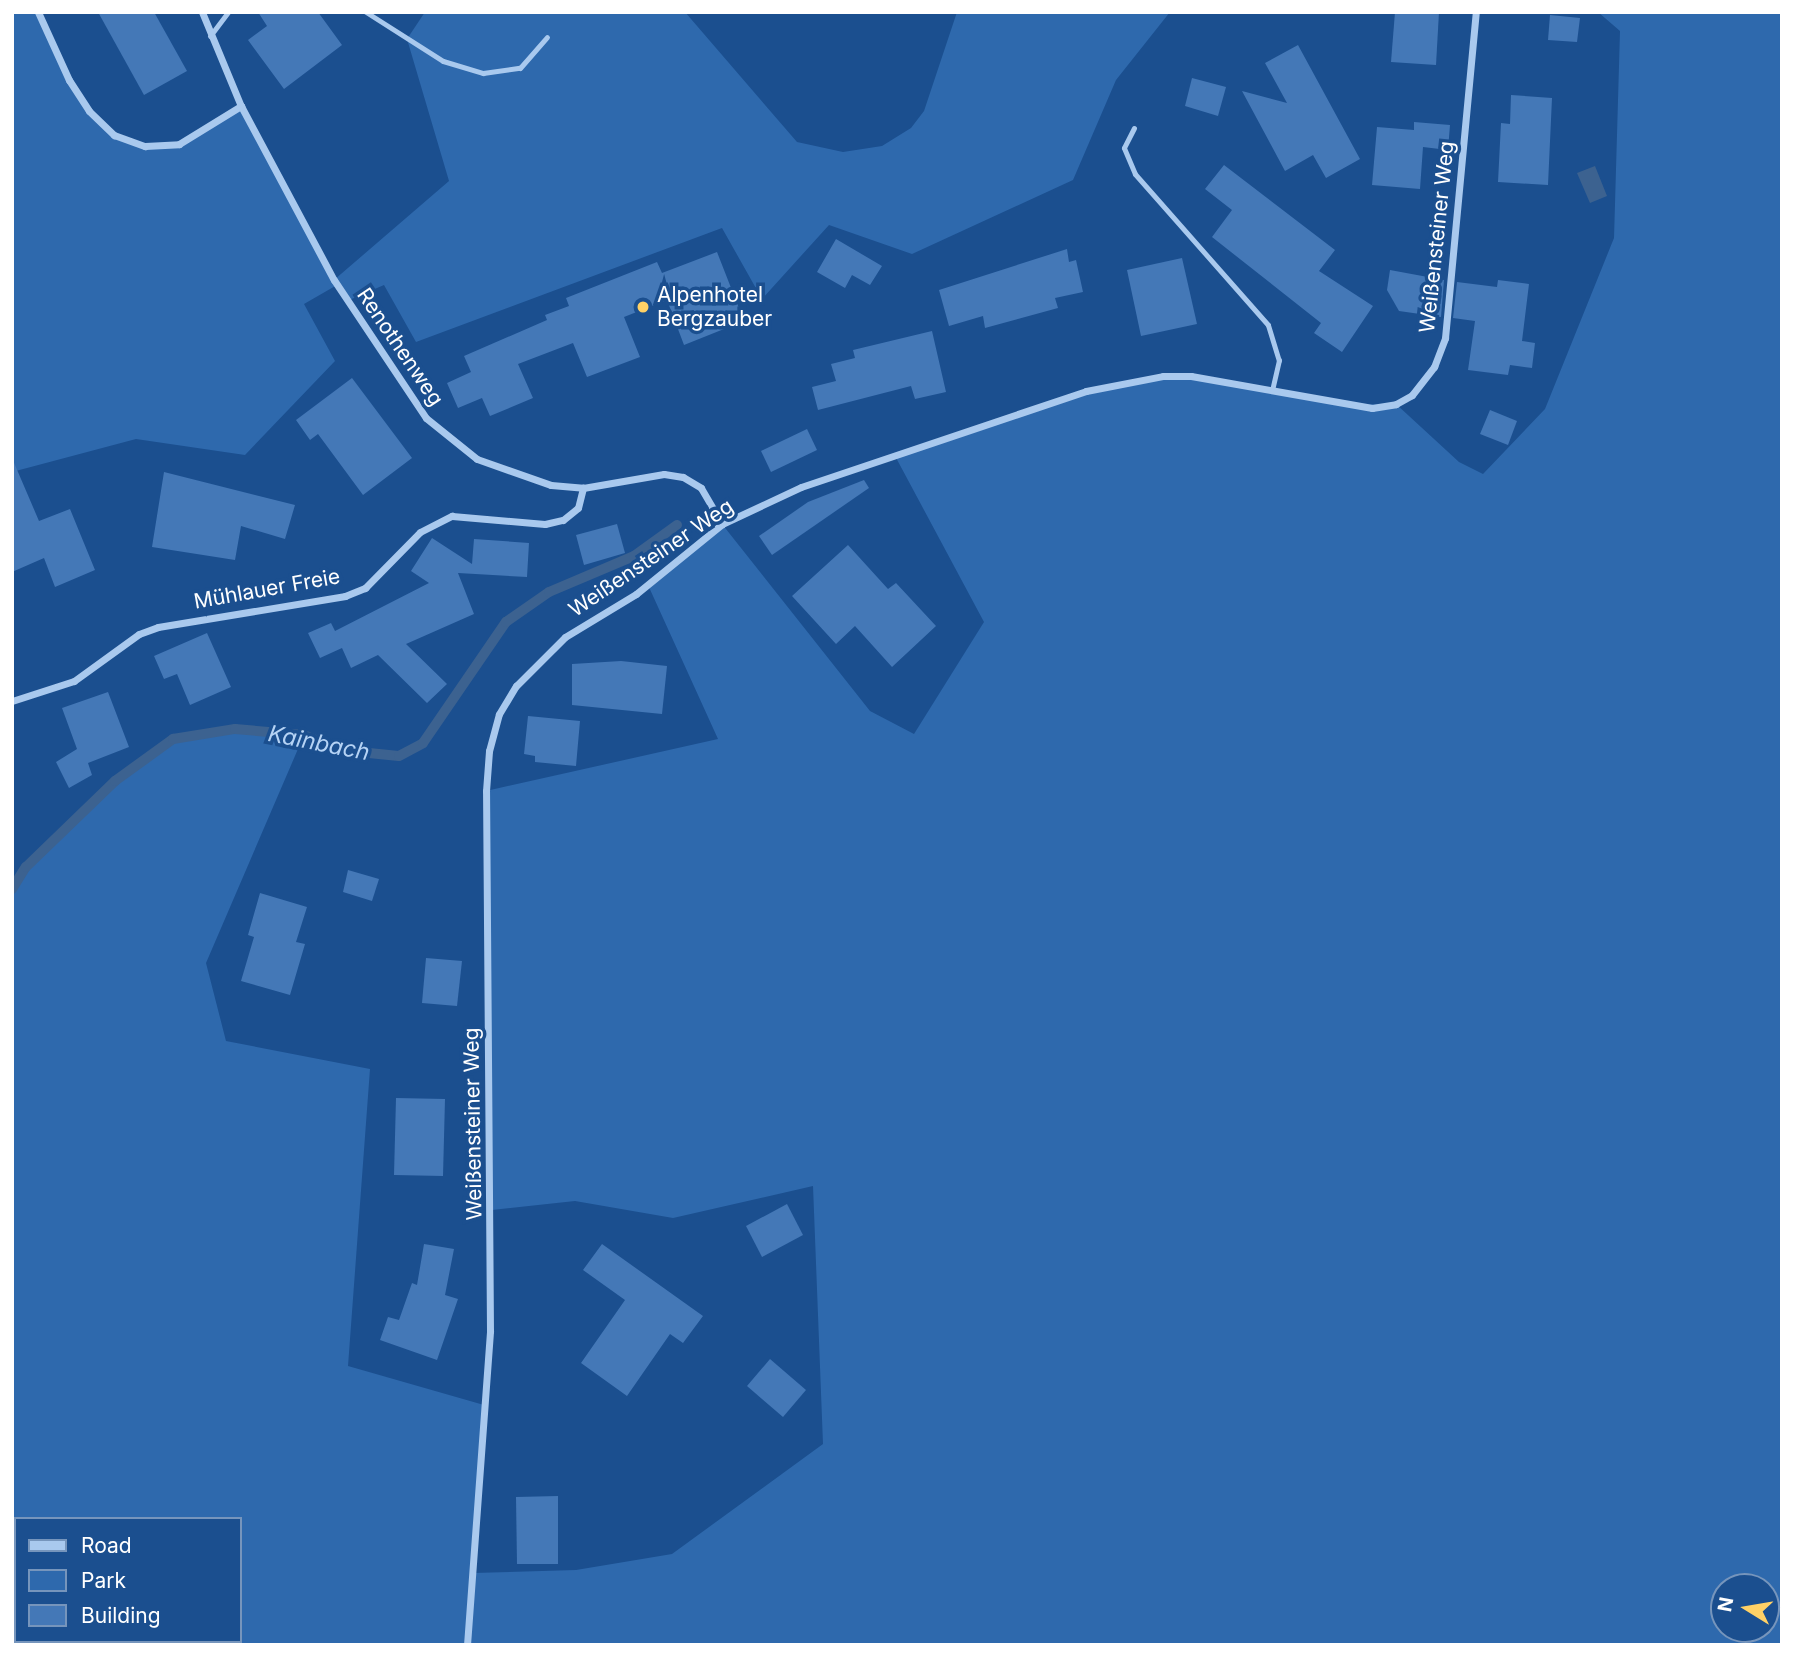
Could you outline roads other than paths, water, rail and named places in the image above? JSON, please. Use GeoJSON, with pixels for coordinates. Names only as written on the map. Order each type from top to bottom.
{"type":"FeatureCollection","features":[{"type":"Feature","properties":{"kind":"street"},"geometry":{"type":"LineString","coordinates":[[38,12],[69,80],[89,111],[114,135],[145,146],[179,144],[241,106]]}},
{"type":"Feature","properties":{"kind":"street","name":"Renothenweg"},"geometry":{"type":"LineString","coordinates":[[202,12],[241,106],[334,280],[426,418],[477,459],[514,476],[583,488],[645,476],[683,477],[701,488],[722,524]]}},
{"type":"Feature","properties":{"kind":"street","name":"Weißensteiner Weg"},"geometry":{"type":"LineString","coordinates":[[467,1645],[490,1331],[489,751],[499,714],[538,659],[565,637],[636,594],[722,524],[801,487],[1086,391],[1163,376],[1191,376],[1360,406],[1396,404],[1412,395],[1434,367],[1445,338],[1476,12]]}},
{"type":"Feature","properties":{"kind":"street","name":"Mühlauer Freie"},"geometry":{"type":"LineString","coordinates":[[12,701],[74,681],[139,634],[158,627],[345,596],[365,588],[420,532],[452,516],[545,524],[564,520],[578,508],[583,488]]}},
{"type":"Feature","properties":{"kind":"lane"},"geometry":{"type":"LineString","coordinates":[[211,36],[228,12]]}},
{"type":"Feature","properties":{"kind":"lane"},"geometry":{"type":"LineString","coordinates":[[366,12],[443,61],[483,74],[520,68],[547,37]]}},
{"type":"Feature","properties":{"kind":"lane"},"geometry":{"type":"LineString","coordinates":[[1134,128],[1124,148],[1135,174],[1268,325],[1279,360],[1272,390]]}},
{"type":"Feature","properties":{"kind":"waterway","name":"Kainbach"},"geometry":{"type":"LineString","coordinates":[[12,889],[26,867],[115,781],[173,739],[235,729],[304,735],[339,750],[399,756],[423,743],[506,622],[549,592],[634,556],[677,525]]}},
{"type":"Feature","properties":{"kind":"place","name":"Alpenhotel Bergzauber"},"geometry":{"type":"Point","coordinates":[643,307]}}]}
